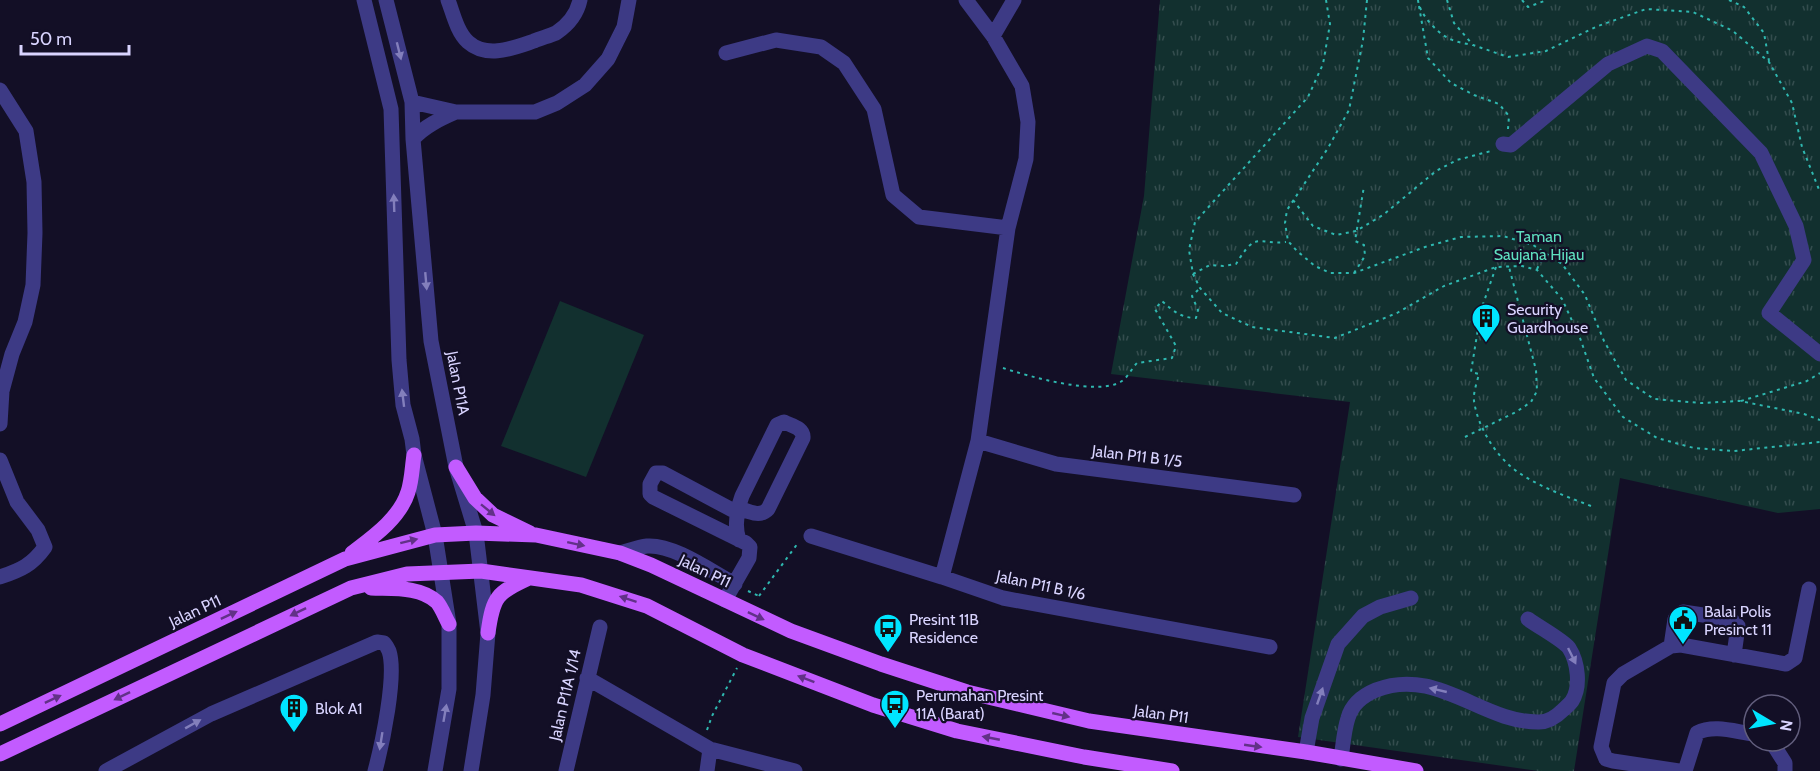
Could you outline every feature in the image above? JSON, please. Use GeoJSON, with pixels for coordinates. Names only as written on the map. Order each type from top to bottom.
{"type":"FeatureCollection","features":[{"type":"Feature","properties":{"kind":"main road"},"geometry":{"type":"LineString","coordinates":[[345,559],[375,536],[393,518],[408,493],[414,455]]}},
{"type":"Feature","properties":{"kind":"main road"},"geometry":{"type":"LineString","coordinates":[[456,467],[475,498],[493,515],[536,535]]}},
{"type":"Feature","properties":{"kind":"main road","name":"Jalan P11"},"geometry":{"type":"LineString","coordinates":[[0,724],[345,559],[435,535],[476,533],[536,535],[620,553],[651,565],[791,631],[880,664],[967,692],[1089,721],[1306,752],[1416,771]]}},
{"type":"Feature","properties":{"kind":"main road"},"geometry":{"type":"LineString","coordinates":[[0,754],[351,588],[407,574],[481,571],[580,585],[647,606],[743,655],[873,705],[957,732],[1084,757],[1172,771]]}},
{"type":"Feature","properties":{"kind":"main road"},"geometry":{"type":"LineString","coordinates":[[488,633],[496,599],[507,588],[529,578]]}},
{"type":"Feature","properties":{"kind":"main road"},"geometry":{"type":"LineString","coordinates":[[351,588],[400,589],[424,593],[438,603],[448,624]]}},
{"type":"Feature","properties":{"kind":"street"},"geometry":{"type":"LineString","coordinates":[[364,0],[390,109],[399,360],[403,405],[435,535],[448,624],[449,689],[435,771]]}},
{"type":"Feature","properties":{"kind":"street","name":"Jalan P11A"},"geometry":{"type":"LineString","coordinates":[[386,0],[412,102],[413,139],[431,341],[456,467],[476,533],[488,633],[483,695],[471,771]]}},
{"type":"Feature","properties":{"kind":"street"},"geometry":{"type":"LineString","coordinates":[[448,0],[460,32],[468,42],[478,48],[493,51],[509,49],[555,33],[578,9],[580,0]]}},
{"type":"Feature","properties":{"kind":"street"},"geometry":{"type":"LineString","coordinates":[[412,102],[456,112],[535,112],[585,85],[608,59],[624,27],[630,0]]}},
{"type":"Feature","properties":{"kind":"street"},"geometry":{"type":"LineString","coordinates":[[942,577],[978,441],[1008,228],[1026,159],[1028,122],[1022,86],[993,36],[966,0]]}},
{"type":"Feature","properties":{"kind":"street"},"geometry":{"type":"LineString","coordinates":[[993,36],[1014,0]]}},
{"type":"Feature","properties":{"kind":"street"},"geometry":{"type":"LineString","coordinates":[[726,53],[776,40],[821,47],[844,63],[874,109],[893,195],[919,217],[1008,228]]}},
{"type":"Feature","properties":{"kind":"street"},"geometry":{"type":"LineString","coordinates":[[1503,144],[1511,145],[1608,64],[1647,46],[1662,51],[1761,153],[1796,226],[1804,260],[1769,313],[1820,354]]}},
{"type":"Feature","properties":{"kind":"street"},"geometry":{"type":"LineString","coordinates":[[0,90],[26,131],[34,182],[35,233],[33,285],[25,322],[12,354],[2,391],[0,424]]}},
{"type":"Feature","properties":{"kind":"street"},"geometry":{"type":"LineString","coordinates":[[413,139],[420,131],[434,122],[456,112]]}},
{"type":"Feature","properties":{"kind":"street"},"geometry":{"type":"LineString","coordinates":[[725,600],[751,551],[750,547],[653,497],[649,490],[650,484],[656,473],[663,473],[738,511],[765,513],[803,438],[801,430],[784,422],[777,425],[742,496],[738,511],[736,526],[740,540]]}},
{"type":"Feature","properties":{"kind":"street","name":"Jalan P11 B 1/5"},"geometry":{"type":"LineString","coordinates":[[978,441],[1056,464],[1294,495]]}},
{"type":"Feature","properties":{"kind":"street"},"geometry":{"type":"LineString","coordinates":[[0,460],[17,502],[38,530],[45,547],[36,560],[17,572],[0,577]]}},
{"type":"Feature","properties":{"kind":"street"},"geometry":{"type":"LineString","coordinates":[[720,530],[726,528],[738,511]]}},
{"type":"Feature","properties":{"kind":"street","name":"Jalan P11 B 1/6"},"geometry":{"type":"LineString","coordinates":[[811,536],[1003,598],[1270,647]]}},
{"type":"Feature","properties":{"kind":"street"},"geometry":{"type":"LineString","coordinates":[[620,553],[648,546],[665,548],[735,584]]}},
{"type":"Feature","properties":{"kind":"street"},"geometry":{"type":"LineString","coordinates":[[1677,771],[1658,770],[1606,759],[1601,747],[1614,683],[1623,674],[1671,646],[1681,645],[1786,664],[1791,662],[1795,658],[1809,589]]}},
{"type":"Feature","properties":{"kind":"street"},"geometry":{"type":"LineString","coordinates":[[1306,752],[1312,718],[1338,644],[1363,616],[1380,607],[1411,598]]}},
{"type":"Feature","properties":{"kind":"street"},"geometry":{"type":"LineString","coordinates":[[1671,646],[1675,619],[1683,612],[1730,619],[1735,623],[1738,626],[1734,655]]}},
{"type":"Feature","properties":{"kind":"street"},"geometry":{"type":"LineString","coordinates":[[1341,759],[1348,717],[1354,705],[1367,694],[1390,685],[1419,685],[1447,692],[1520,721],[1541,723],[1556,717],[1573,700],[1578,680],[1576,664],[1568,647],[1528,619]]}},
{"type":"Feature","properties":{"kind":"street","name":"Jalan P11A 1/14"},"geometry":{"type":"LineString","coordinates":[[566,771],[600,627]]}},
{"type":"Feature","properties":{"kind":"street"},"geometry":{"type":"LineString","coordinates":[[106,771],[125,767],[212,714],[377,642],[384,643],[389,650],[390,685],[375,771]]}},
{"type":"Feature","properties":{"kind":"street"},"geometry":{"type":"LineString","coordinates":[[587,678],[706,746],[795,771]]}},
{"type":"Feature","properties":{"kind":"street"},"geometry":{"type":"LineString","coordinates":[[1685,771],[1697,733],[1711,728],[1742,732]]}},
{"type":"Feature","properties":{"kind":"street"},"geometry":{"type":"LineString","coordinates":[[706,746],[706,771]]}},
{"type":"Feature","properties":{"kind":"street"},"geometry":{"type":"LineString","coordinates":[[1779,753],[1785,763],[1785,771]]}},
{"type":"Feature","properties":{"kind":"path"},"geometry":{"type":"LineString","coordinates":[[1326,0],[1330,24],[1323,64],[1308,97],[1195,222],[1190,250],[1193,274],[1200,288],[1222,313],[1252,327],[1335,338],[1396,313],[1444,286],[1496,267],[1522,266],[1537,270],[1563,299],[1594,378],[1623,417],[1657,438],[1694,448],[1734,451],[1820,442]]}},
{"type":"Feature","properties":{"kind":"path"},"geometry":{"type":"LineString","coordinates":[[1367,0],[1364,40],[1348,110],[1328,148],[1287,210],[1285,223],[1288,241],[1315,267],[1329,273],[1354,273],[1425,247],[1461,237],[1503,236],[1533,245],[1562,264],[1585,295],[1604,341],[1626,380],[1654,399],[1701,403],[1740,401],[1807,381],[1820,373]]}},
{"type":"Feature","properties":{"kind":"path"},"geometry":{"type":"LineString","coordinates":[[1293,200],[1313,226],[1336,235],[1356,231],[1383,215],[1436,171],[1458,160],[1499,148],[1503,144],[1507,137],[1509,116],[1499,104],[1474,96],[1451,83],[1428,58],[1418,0]]}},
{"type":"Feature","properties":{"kind":"path"},"geometry":{"type":"LineString","coordinates":[[1522,0],[1528,7],[1547,0]]}},
{"type":"Feature","properties":{"kind":"path"},"geometry":{"type":"LineString","coordinates":[[1729,0],[1743,7],[1764,33],[1769,62]]}},
{"type":"Feature","properties":{"kind":"path"},"geometry":{"type":"LineString","coordinates":[[1419,6],[1428,21],[1447,38],[1473,45]]}},
{"type":"Feature","properties":{"kind":"path"},"geometry":{"type":"LineString","coordinates":[[1354,273],[1365,256],[1364,245],[1355,241],[1364,186]]}},
{"type":"Feature","properties":{"kind":"path"},"geometry":{"type":"LineString","coordinates":[[1193,274],[1210,264],[1224,266],[1236,264],[1245,250],[1256,241],[1269,240],[1275,243],[1288,241]]}},
{"type":"Feature","properties":{"kind":"path"},"geometry":{"type":"LineString","coordinates":[[1537,270],[1545,253]]}},
{"type":"Feature","properties":{"kind":"path"},"geometry":{"type":"LineString","coordinates":[[1496,267],[1480,310],[1471,372],[1479,374],[1474,400],[1482,428],[1496,451],[1521,475],[1545,488],[1591,507]]}},
{"type":"Feature","properties":{"kind":"path"},"geometry":{"type":"LineString","coordinates":[[1466,437],[1524,407],[1531,402],[1537,391],[1536,370],[1509,267]]}},
{"type":"Feature","properties":{"kind":"path"},"geometry":{"type":"LineString","coordinates":[[989,363],[1036,379],[1101,388],[1121,381],[1137,363],[1172,358],[1176,346],[1155,309],[1162,301],[1174,312],[1186,318],[1196,318],[1198,310],[1192,296],[1200,288]]}},
{"type":"Feature","properties":{"kind":"path"},"geometry":{"type":"LineString","coordinates":[[1740,401],[1804,414],[1820,420]]}},
{"type":"Feature","properties":{"kind":"path"},"geometry":{"type":"LineString","coordinates":[[759,596],[797,543],[811,536]]}},
{"type":"Feature","properties":{"kind":"path"},"geometry":{"type":"LineString","coordinates":[[706,746],[712,716],[743,655]]}},
{"type":"Feature","properties":{"kind":"green space","name":"Taman Saujana Hijau"},"geometry":{"type":"Polygon","coordinates":[[[1160,0],[1820,0],[1820,509],[1778,513],[1620,478],[1574,771],[1539,771],[1298,737],[1350,402],[1111,374],[1144,196],[1160,0]]]}},
{"type":"Feature","properties":{"kind":"green space"},"geometry":{"type":"Polygon","coordinates":[[[560,301],[644,335],[586,477],[501,446],[560,301]]]}},
{"type":"Feature","properties":{"kind":"place","name":"Security Guardhouse"},"geometry":{"type":"Point","coordinates":[1486,344]}},
{"type":"Feature","properties":{"kind":"place","name":"Balai Polis Presinct 11"},"geometry":{"type":"Point","coordinates":[1683,646]}},
{"type":"Feature","properties":{"kind":"place","name":"Presint 11B Residence"},"geometry":{"type":"Point","coordinates":[888,654]}},
{"type":"Feature","properties":{"kind":"place","name":"Perumahan Presint 11A (Barat)"},"geometry":{"type":"Point","coordinates":[895,730]}},
{"type":"Feature","properties":{"kind":"place","name":"Blok A1"},"geometry":{"type":"Point","coordinates":[294,734]}}]}
